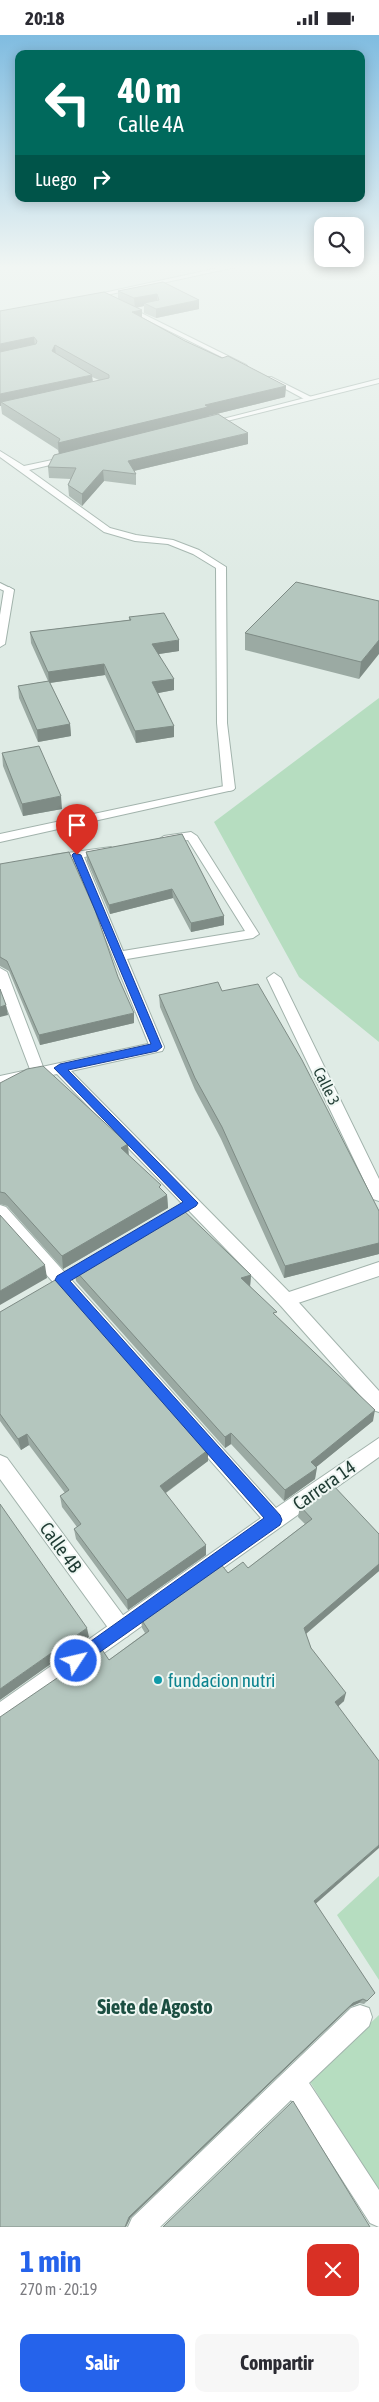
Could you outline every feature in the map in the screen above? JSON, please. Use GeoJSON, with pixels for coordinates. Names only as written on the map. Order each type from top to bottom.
{"type":"FeatureCollection","features":[{"type":"Feature","properties":{"kind":"street"},"geometry":{"type":"LineString","coordinates":[[266,377],[309,398]]}},
{"type":"Feature","properties":{"kind":"street"},"geometry":{"type":"LineString","coordinates":[[194,427],[379,381]]}},
{"type":"Feature","properties":{"kind":"street"},"geometry":{"type":"LineString","coordinates":[[0,453],[107,530],[135,537],[170,542],[196,552],[221,567],[222,723],[229,788],[0,838]]}},
{"type":"Feature","properties":{"kind":"street"},"geometry":{"type":"LineString","coordinates":[[24,469],[80,455]]}},
{"type":"Feature","properties":{"kind":"street"},"geometry":{"type":"LineString","coordinates":[[0,644],[5,588]]}},
{"type":"Feature","properties":{"kind":"street"},"geometry":{"type":"LineString","coordinates":[[118,957],[253,934],[191,836],[155,842]]}},
{"type":"Feature","properties":{"kind":"street"},"geometry":{"type":"LineString","coordinates":[[38,862],[119,847]]}},
{"type":"Feature","properties":{"kind":"street"},"geometry":{"type":"LineString","coordinates":[[0,1081],[157,1047],[77,855]]}},
{"type":"Feature","properties":{"kind":"street"},"geometry":{"type":"LineString","coordinates":[[0,972],[38,1072]]}},
{"type":"Feature","properties":{"kind":"street","name":"Calle 3"},"geometry":{"type":"LineString","coordinates":[[274,978],[379,1195]]}},
{"type":"Feature","properties":{"kind":"street"},"geometry":{"type":"LineString","coordinates":[[60,1068],[286,1300],[379,1404]]}},
{"type":"Feature","properties":{"kind":"street"},"geometry":{"type":"LineString","coordinates":[[176,1213],[192,1203]]}},
{"type":"Feature","properties":{"kind":"street"},"geometry":{"type":"LineString","coordinates":[[0,1211],[274,1520]]}},
{"type":"Feature","properties":{"kind":"street"},"geometry":{"type":"LineString","coordinates":[[286,1300],[379,1269]]}},
{"type":"Feature","properties":{"kind":"street"},"geometry":{"type":"LineString","coordinates":[[46,1289],[78,1270]]}},
{"type":"Feature","properties":{"kind":"street","name":"Carrera 14"},"geometry":{"type":"LineString","coordinates":[[0,1715],[379,1446]]}},
{"type":"Feature","properties":{"kind":"street","name":"Calle 4B"},"geometry":{"type":"LineString","coordinates":[[0,1464],[122,1629]]}},
{"type":"Feature","properties":{"kind":"street"},"geometry":{"type":"LineString","coordinates":[[141,2227],[360,2017]]}},
{"type":"Feature","properties":{"kind":"street"},"geometry":{"type":"LineString","coordinates":[[293,2080],[379,2214]]}},
{"type":"Feature","properties":{"kind":"green space"},"geometry":{"type":"Polygon","coordinates":[[[379,698],[379,1042],[299,977],[214,822],[379,698]]]}},
{"type":"Feature","properties":{"kind":"green space"},"geometry":{"type":"Polygon","coordinates":[[[379,1876],[379,1980],[337,1915],[379,1876]]]}},
{"type":"Feature","properties":{"kind":"green space"},"geometry":{"type":"Polygon","coordinates":[[[379,2015],[379,2196],[309,2080],[379,2015]]]}},
{"type":"Feature","properties":{"kind":"building"},"geometry":{"type":"Polygon","coordinates":[[[0,369],[82,369],[92,375],[0,394],[0,369]]]}},
{"type":"Feature","properties":{"kind":"building"},"geometry":{"type":"Polygon","coordinates":[[[99,369],[254,369],[286,386],[58,443],[60,439],[1,402],[109,378],[109,375],[99,369]]]}},
{"type":"Feature","properties":{"kind":"building"},"geometry":{"type":"Polygon","coordinates":[[[218,414],[248,433],[128,461],[136,474],[103,470],[82,494],[68,485],[76,468],[48,467],[54,455],[218,414]]]}},
{"type":"Feature","properties":{"kind":"building"},"geometry":{"type":"Polygon","coordinates":[[[296,582],[379,601],[379,640],[361,662],[245,633],[296,582]]]}},
{"type":"Feature","properties":{"kind":"building"},"geometry":{"type":"Polygon","coordinates":[[[164,613],[179,640],[152,644],[174,679],[152,682],[174,726],[135,731],[104,664],[48,672],[30,632],[131,620],[129,617],[164,613]]]}},
{"type":"Feature","properties":{"kind":"building"},"geometry":{"type":"Polygon","coordinates":[[[49,681],[70,724],[37,730],[18,686],[49,681]]]}},
{"type":"Feature","properties":{"kind":"building"},"geometry":{"type":"Polygon","coordinates":[[[39,746],[61,796],[22,804],[2,753],[39,746]]]}},
{"type":"Feature","properties":{"kind":"building"},"geometry":{"type":"Polygon","coordinates":[[[182,834],[224,916],[191,923],[172,889],[109,905],[86,852],[182,834]]]}},
{"type":"Feature","properties":{"kind":"building"},"geometry":{"type":"Polygon","coordinates":[[[69,852],[95,910],[118,977],[134,1013],[39,1035],[7,961],[0,957],[0,864],[69,852]]]}},
{"type":"Feature","properties":{"kind":"building"},"geometry":{"type":"Polygon","coordinates":[[[218,982],[222,991],[258,984],[302,1060],[379,1211],[379,1243],[285,1266],[222,1127],[195,1078],[159,995],[218,982]]]}},
{"type":"Feature","properties":{"kind":"building"},"geometry":{"type":"Polygon","coordinates":[[[0,989],[6,1005],[0,1007],[0,989]]]}},
{"type":"Feature","properties":{"kind":"building"},"geometry":{"type":"Polygon","coordinates":[[[43,1066],[128,1144],[121,1148],[161,1185],[159,1187],[167,1195],[62,1256],[5,1193],[0,1192],[0,1083],[27,1069],[43,1066]]]}},
{"type":"Feature","properties":{"kind":"building"},"geometry":{"type":"Polygon","coordinates":[[[180,1207],[251,1275],[241,1278],[277,1312],[273,1313],[375,1410],[311,1462],[317,1468],[285,1490],[231,1433],[225,1437],[74,1269],[180,1207]]]}},
{"type":"Feature","properties":{"kind":"building"},"geometry":{"type":"Polygon","coordinates":[[[0,1215],[45,1265],[0,1291],[0,1215]]]}},
{"type":"Feature","properties":{"kind":"building"},"geometry":{"type":"Polygon","coordinates":[[[57,1279],[208,1450],[160,1486],[206,1545],[127,1600],[74,1529],[81,1524],[60,1496],[69,1490],[27,1434],[18,1439],[0,1414],[0,1312],[57,1279]]]}},
{"type":"Feature","properties":{"kind":"building"},"geometry":{"type":"Polygon","coordinates":[[[332,1484],[379,1534],[379,1564],[304,1628],[311,1648],[346,1693],[335,1702],[379,1761],[379,1845],[314,1901],[375,1993],[367,2001],[363,1999],[353,2003],[129,2217],[125,2227],[0,2227],[0,1717],[101,1648],[109,1660],[149,1631],[141,1619],[220,1563],[228,1573],[243,1562],[248,1568],[312,1519],[300,1506],[332,1484]]]}},
{"type":"Feature","properties":{"kind":"building"},"geometry":{"type":"Polygon","coordinates":[[[0,1504],[87,1628],[0,1689],[0,1504]]]}},
{"type":"Feature","properties":{"kind":"building"},"geometry":{"type":"Polygon","coordinates":[[[293,2101],[370,2227],[163,2227],[293,2101]]]}},
{"type":"Feature","properties":{"kind":"place","name":"fundacion nutri"},"geometry":{"type":"Point","coordinates":[158,1680]}},
{"type":"Feature","properties":{"kind":"district","name":"Siete de Agosto"},"geometry":{"type":"Point","coordinates":[155,2007]}},
{"type":"Feature","properties":{"kind":"route"},"geometry":{"type":"LineString","coordinates":[[76,1661],[274,1520],[61,1280],[192,1203],[60,1068],[157,1047],[77,855]]}}]}
